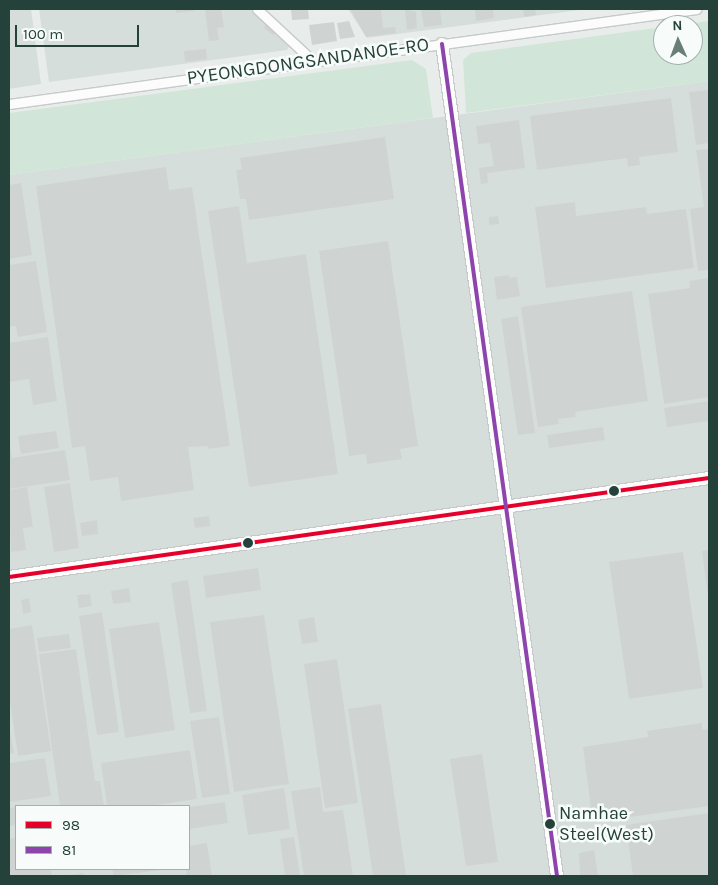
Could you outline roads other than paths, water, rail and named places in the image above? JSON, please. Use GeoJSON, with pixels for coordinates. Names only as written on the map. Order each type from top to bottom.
{"type":"FeatureCollection","features":[{"type":"Feature","properties":{"kind":"street"},"geometry":{"type":"LineString","coordinates":[[257,9],[314,62]]}},
{"type":"Feature","properties":{"kind":"street","name":"PYEONGDONGSANDANOE-RO"},"geometry":{"type":"LineString","coordinates":[[9,104],[696,9]]}},
{"type":"Feature","properties":{"kind":"street"},"geometry":{"type":"LineString","coordinates":[[442,44],[557,876]]}},
{"type":"Feature","properties":{"kind":"street"},"geometry":{"type":"LineString","coordinates":[[9,577],[506,505],[709,478]]}},
{"type":"Feature","properties":{"kind":"place","name":"Namhae Steel(West)"},"geometry":{"type":"Point","coordinates":[550,824]}}]}
